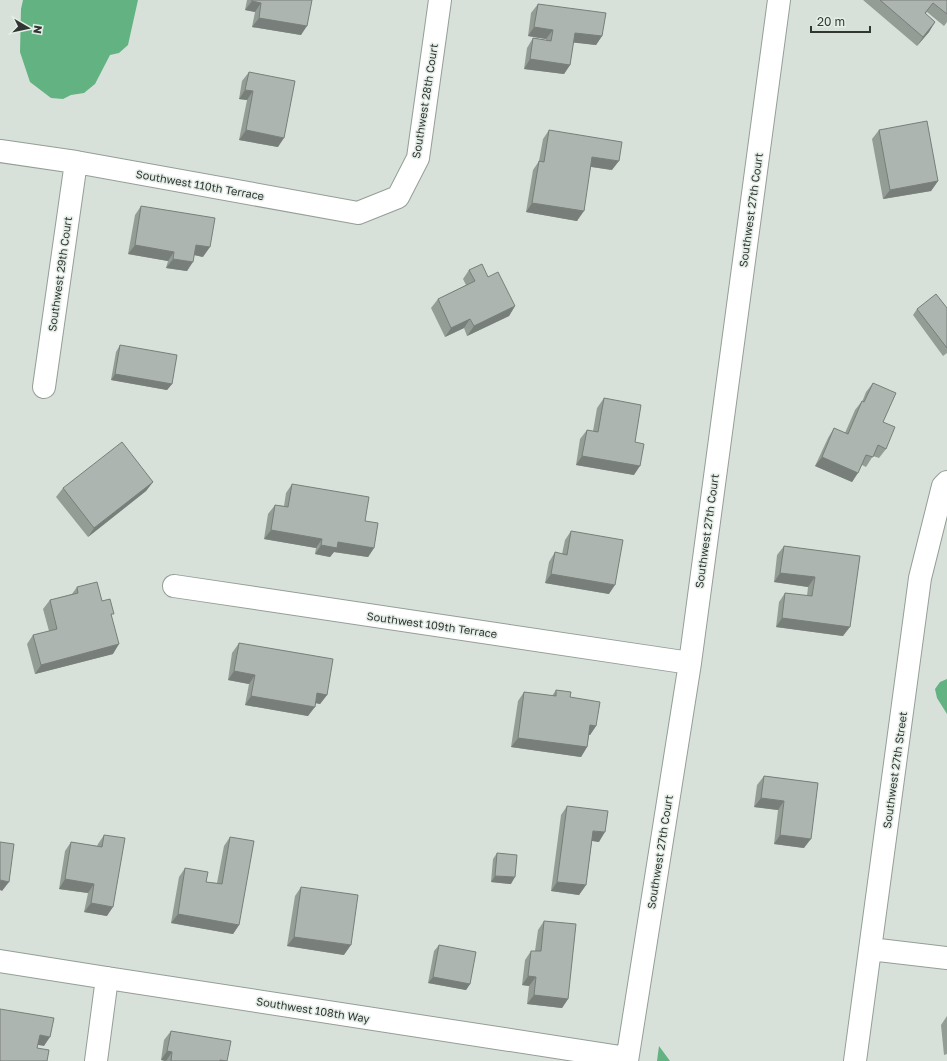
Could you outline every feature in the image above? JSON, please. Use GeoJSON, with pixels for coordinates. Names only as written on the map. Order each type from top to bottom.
{"type":"FeatureCollection","features":[{"type":"Feature","properties":{"kind":"street","name":"Southwest 28th Court"},"geometry":{"type":"LineString","coordinates":[[398,197],[418,158],[440,0]]}},
{"type":"Feature","properties":{"kind":"street","name":"Southwest 27th Court"},"geometry":{"type":"LineString","coordinates":[[627,1060],[690,663],[779,0]]}},
{"type":"Feature","properties":{"kind":"street","name":"Southwest 110th Terrace"},"geometry":{"type":"LineString","coordinates":[[0,151],[76,162],[358,213],[398,197]]}},
{"type":"Feature","properties":{"kind":"street","name":"Southwest 29th Court"},"geometry":{"type":"LineString","coordinates":[[44,387],[76,162]]}},
{"type":"Feature","properties":{"kind":"street","name":"Southwest 27th Street"},"geometry":{"type":"LineString","coordinates":[[855,1061],[920,578],[943,486],[947,482]]}},
{"type":"Feature","properties":{"kind":"street","name":"Southwest 109th Terrace"},"geometry":{"type":"LineString","coordinates":[[174,586],[690,663]]}},
{"type":"Feature","properties":{"kind":"street"},"geometry":{"type":"LineString","coordinates":[[870,949],[947,958]]}},
{"type":"Feature","properties":{"kind":"street","name":"Southwest 108th Way"},"geometry":{"type":"LineString","coordinates":[[0,961],[627,1060]]}},
{"type":"Feature","properties":{"kind":"street"},"geometry":{"type":"LineString","coordinates":[[96,1061],[107,978]]}},
{"type":"Feature","properties":{"kind":"shaded area"},"geometry":{"type":"Polygon","coordinates":[[[23,0],[138,0],[128,45],[119,53],[110,55],[95,84],[84,93],[71,95],[63,99],[51,98],[30,82],[20,52],[21,9],[23,0]]]}},
{"type":"Feature","properties":{"kind":"shaded area"},"geometry":{"type":"Polygon","coordinates":[[[947,679],[947,714],[937,698],[935,689],[940,682],[947,679]]]}},
{"type":"Feature","properties":{"kind":"shaded area"},"geometry":{"type":"Polygon","coordinates":[[[659,1046],[670,1061],[657,1061],[659,1046]]]}},
{"type":"Feature","properties":{"kind":"building"},"geometry":{"type":"Polygon","coordinates":[[[252,0],[312,0],[307,26],[259,18],[261,3],[252,0]]]}},
{"type":"Feature","properties":{"kind":"building"},"geometry":{"type":"Polygon","coordinates":[[[880,0],[947,0],[947,14],[933,3],[925,13],[935,22],[923,37],[880,0]]]}},
{"type":"Feature","properties":{"kind":"building"},"geometry":{"type":"Polygon","coordinates":[[[538,4],[606,13],[602,36],[575,33],[570,65],[530,59],[533,38],[551,41],[553,30],[534,27],[538,4]]]}},
{"type":"Feature","properties":{"kind":"building"},"geometry":{"type":"Polygon","coordinates":[[[249,72],[295,81],[284,138],[246,130],[253,91],[245,90],[249,72]]]}},
{"type":"Feature","properties":{"kind":"building"},"geometry":{"type":"Polygon","coordinates":[[[927,121],[938,181],[890,190],[879,130],[927,121]]]}},
{"type":"Feature","properties":{"kind":"building"},"geometry":{"type":"Polygon","coordinates":[[[549,130],[622,142],[619,161],[592,157],[584,211],[532,203],[539,161],[544,162],[549,130]]]}},
{"type":"Feature","properties":{"kind":"building"},"geometry":{"type":"Polygon","coordinates":[[[141,206],[215,218],[210,247],[196,245],[193,262],[173,259],[174,252],[135,245],[141,206]]]}},
{"type":"Feature","properties":{"kind":"building"},"geometry":{"type":"Polygon","coordinates":[[[482,264],[488,277],[498,272],[515,306],[474,326],[470,319],[451,328],[438,299],[475,281],[469,270],[482,264]]]}},
{"type":"Feature","properties":{"kind":"building"},"geometry":{"type":"Polygon","coordinates":[[[936,294],[947,308],[947,348],[917,309],[936,294]]]}},
{"type":"Feature","properties":{"kind":"building"},"geometry":{"type":"Polygon","coordinates":[[[120,345],[177,355],[172,384],[115,374],[120,345]]]}},
{"type":"Feature","properties":{"kind":"building"},"geometry":{"type":"Polygon","coordinates":[[[873,383],[896,393],[883,422],[895,427],[886,449],[878,445],[873,457],[866,455],[858,473],[822,457],[834,428],[848,434],[862,401],[864,402],[873,383]]]}},
{"type":"Feature","properties":{"kind":"building"},"geometry":{"type":"Polygon","coordinates":[[[604,398],[641,405],[635,442],[644,444],[640,466],[582,456],[587,430],[598,432],[604,398]]]}},
{"type":"Feature","properties":{"kind":"building"},"geometry":{"type":"Polygon","coordinates":[[[122,442],[153,482],[94,528],[63,488],[122,442]]]}},
{"type":"Feature","properties":{"kind":"building"},"geometry":{"type":"Polygon","coordinates":[[[292,484],[369,497],[365,521],[378,523],[374,548],[338,542],[337,548],[321,545],[322,539],[271,530],[275,505],[288,507],[292,484]]]}},
{"type":"Feature","properties":{"kind":"building"},"geometry":{"type":"Polygon","coordinates":[[[571,531],[623,540],[615,585],[551,574],[555,552],[567,555],[571,531]]]}},
{"type":"Feature","properties":{"kind":"building"},"geometry":{"type":"Polygon","coordinates":[[[784,546],[860,556],[850,627],[782,618],[785,593],[812,596],[815,577],[780,573],[784,546]]]}},
{"type":"Feature","properties":{"kind":"building"},"geometry":{"type":"Polygon","coordinates":[[[97,582],[102,601],[110,599],[114,614],[111,614],[119,644],[41,665],[33,635],[57,629],[50,600],[78,593],[77,587],[97,582]]]}},
{"type":"Feature","properties":{"kind":"building"},"geometry":{"type":"Polygon","coordinates":[[[239,643],[333,659],[327,695],[317,693],[315,707],[251,696],[255,675],[234,671],[239,643]]]}},
{"type":"Feature","properties":{"kind":"building"},"geometry":{"type":"Polygon","coordinates":[[[556,690],[571,692],[570,697],[600,702],[596,726],[590,725],[587,747],[518,738],[524,692],[556,696],[556,690]]]}},
{"type":"Feature","properties":{"kind":"building"},"geometry":{"type":"Polygon","coordinates":[[[764,776],[818,783],[811,839],[780,835],[784,801],[761,798],[764,776]]]}},
{"type":"Feature","properties":{"kind":"building"},"geometry":{"type":"Polygon","coordinates":[[[567,806],[608,811],[605,832],[593,831],[586,885],[557,882],[567,806]]]}},
{"type":"Feature","properties":{"kind":"building"},"geometry":{"type":"Polygon","coordinates":[[[104,835],[125,838],[113,907],[91,903],[94,884],[65,879],[71,842],[102,847],[104,835]]]}},
{"type":"Feature","properties":{"kind":"building"},"geometry":{"type":"Polygon","coordinates":[[[230,837],[254,841],[239,925],[178,914],[185,868],[208,872],[206,882],[222,884],[230,837]]]}},
{"type":"Feature","properties":{"kind":"building"},"geometry":{"type":"Polygon","coordinates":[[[0,842],[14,844],[9,882],[0,880],[0,842]]]}},
{"type":"Feature","properties":{"kind":"building"},"geometry":{"type":"Polygon","coordinates":[[[497,853],[517,855],[515,877],[495,876],[497,853]]]}},
{"type":"Feature","properties":{"kind":"building"},"geometry":{"type":"Polygon","coordinates":[[[301,887],[358,895],[351,945],[294,937],[301,887]]]}},
{"type":"Feature","properties":{"kind":"building"},"geometry":{"type":"Polygon","coordinates":[[[544,921],[576,924],[568,999],[534,995],[536,977],[528,976],[531,951],[541,951],[544,921]]]}},
{"type":"Feature","properties":{"kind":"building"},"geometry":{"type":"Polygon","coordinates":[[[439,945],[476,952],[470,984],[433,977],[439,945]]]}},
{"type":"Feature","properties":{"kind":"building"},"geometry":{"type":"Polygon","coordinates":[[[0,1009],[54,1018],[50,1037],[40,1035],[37,1048],[49,1050],[47,1061],[0,1061],[0,1009]]]}},
{"type":"Feature","properties":{"kind":"building"},"geometry":{"type":"Polygon","coordinates":[[[171,1031],[231,1041],[227,1061],[171,1061],[172,1052],[167,1051],[171,1031]]]}}]}
